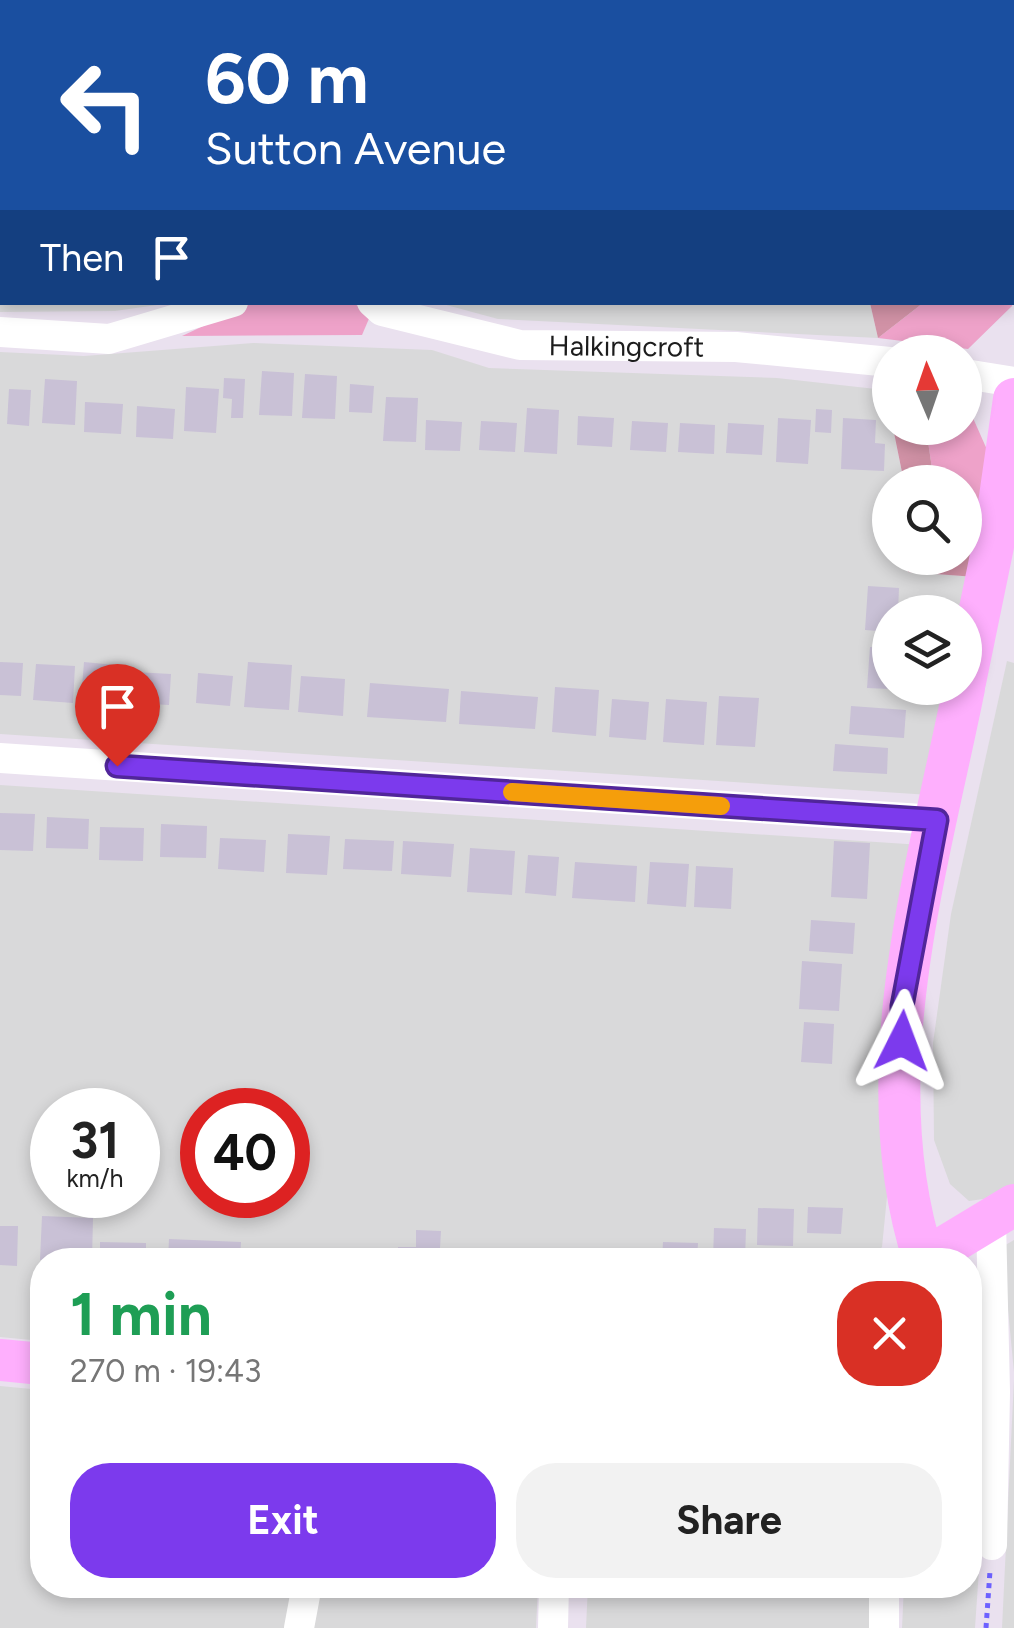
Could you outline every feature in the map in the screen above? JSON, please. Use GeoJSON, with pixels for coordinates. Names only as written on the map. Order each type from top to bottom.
{"type":"FeatureCollection","features":[{"type":"Feature","properties":{"kind":"street"},"geometry":{"type":"LineString","coordinates":[[0,332],[109,340],[223,305]]}},
{"type":"Feature","properties":{"kind":"street","name":"Halkingcroft"},"geometry":{"type":"LineString","coordinates":[[375,305],[382,311],[520,346],[736,347],[872,360]]}},
{"type":"Feature","properties":{"kind":"street"},"geometry":{"type":"LineString","coordinates":[[982,377],[1014,382]]}},
{"type":"Feature","properties":{"kind":"street"},"geometry":{"type":"LineString","coordinates":[[982,621],[1003,547],[1014,399]]}},
{"type":"Feature","properties":{"kind":"street"},"geometry":{"type":"LineString","coordinates":[[920,1248],[912,1222],[903,1145],[902,1006],[960,705]]}},
{"type":"Feature","properties":{"kind":"street"},"geometry":{"type":"LineString","coordinates":[[0,758],[937,820]]}},
{"type":"Feature","properties":{"kind":"street"},"geometry":{"type":"LineString","coordinates":[[944,1248],[1002,1213]]}},
{"type":"Feature","properties":{"kind":"street"},"geometry":{"type":"LineString","coordinates":[[992,1545],[1002,1213]]}},
{"type":"Feature","properties":{"kind":"street"},"geometry":{"type":"LineString","coordinates":[[0,1360],[30,1363]]}},
{"type":"Feature","properties":{"kind":"street"},"geometry":{"type":"LineString","coordinates":[[299,1628],[305,1598]]}},
{"type":"Feature","properties":{"kind":"street"},"geometry":{"type":"LineString","coordinates":[[552,1628],[553,1598]]}},
{"type":"Feature","properties":{"kind":"street"},"geometry":{"type":"LineString","coordinates":[[884,1598],[884,1628]]}},
{"type":"Feature","properties":{"kind":"path"},"geometry":{"type":"LineString","coordinates":[[986,1628],[992,1545]]}},
{"type":"Feature","properties":{"kind":"shaded area"},"geometry":{"type":"Polygon","coordinates":[[[0,305],[157,305],[115,311],[0,312],[0,305]]]}},
{"type":"Feature","properties":{"kind":"shaded area"},"geometry":{"type":"Polygon","coordinates":[[[248,305],[356,305],[371,314],[362,335],[182,336],[248,305]]]}},
{"type":"Feature","properties":{"kind":"shaded area"},"geometry":{"type":"Polygon","coordinates":[[[446,305],[870,305],[877,335],[498,319],[446,305]]]}},
{"type":"Feature","properties":{"kind":"shaded area"},"geometry":{"type":"Polygon","coordinates":[[[871,305],[920,305],[882,335],[877,335],[871,305]]]}},
{"type":"Feature","properties":{"kind":"shaded area"},"geometry":{"type":"Polygon","coordinates":[[[920,305],[1012,306],[982,335],[882,335],[920,305]]]}},
{"type":"Feature","properties":{"kind":"shaded area"},"geometry":{"type":"Polygon","coordinates":[[[253,343],[432,350],[489,368],[777,378],[872,389],[872,445],[896,445],[900,465],[872,465],[872,575],[976,577],[970,595],[872,595],[872,705],[949,705],[930,795],[0,734],[0,352],[84,356],[253,343]]]}},
{"type":"Feature","properties":{"kind":"shaded area"},"geometry":{"type":"Polygon","coordinates":[[[982,438],[1000,479],[988,551],[982,550],[982,465],[931,465],[929,445],[982,445],[982,438]]]}},
{"type":"Feature","properties":{"kind":"shaded area"},"geometry":{"type":"Polygon","coordinates":[[[896,445],[929,445],[931,465],[901,465],[896,445]]]}},
{"type":"Feature","properties":{"kind":"shaded area"},"geometry":{"type":"Polygon","coordinates":[[[1007,661],[1014,663],[1014,1185],[990,1198],[969,1201],[950,1184],[934,1140],[933,1043],[951,914],[1007,661]]]}},
{"type":"Feature","properties":{"kind":"shaded area"},"geometry":{"type":"Polygon","coordinates":[[[0,785],[922,845],[881,1248],[30,1248],[30,1340],[0,1337],[0,785]]]}},
{"type":"Feature","properties":{"kind":"shaded area"},"geometry":{"type":"Polygon","coordinates":[[[1014,1240],[1014,1372],[1002,1247],[1014,1240]]]}},
{"type":"Feature","properties":{"kind":"shaded area"},"geometry":{"type":"Polygon","coordinates":[[[1014,1380],[1014,1628],[1002,1628],[1014,1380]]]}},
{"type":"Feature","properties":{"kind":"shaded area"},"geometry":{"type":"Polygon","coordinates":[[[0,1386],[30,1389],[30,1598],[537,1598],[536,1628],[0,1628],[0,1386]]]}},
{"type":"Feature","properties":{"kind":"shaded area"},"geometry":{"type":"Polygon","coordinates":[[[982,1453],[987,1453],[982,1526],[982,1453]]]}},
{"type":"Feature","properties":{"kind":"shaded area"},"geometry":{"type":"Polygon","coordinates":[[[587,1598],[888,1598],[888,1628],[586,1628],[587,1598]]]}},
{"type":"Feature","properties":{"kind":"shaded area"},"geometry":{"type":"Polygon","coordinates":[[[903,1598],[977,1598],[975,1628],[902,1628],[903,1598]]]}},
{"type":"Feature","properties":{"kind":"building"},"geometry":{"type":"Polygon","coordinates":[[[262,371],[294,373],[292,416],[259,415],[262,371]]]}},
{"type":"Feature","properties":{"kind":"building"},"geometry":{"type":"Polygon","coordinates":[[[305,374],[337,376],[335,419],[302,418],[305,374]]]}},
{"type":"Feature","properties":{"kind":"building"},"geometry":{"type":"Polygon","coordinates":[[[224,378],[245,379],[243,418],[231,418],[232,399],[223,398],[224,378]]]}},
{"type":"Feature","properties":{"kind":"building"},"geometry":{"type":"Polygon","coordinates":[[[45,379],[77,381],[75,425],[42,423],[45,379]]]}},
{"type":"Feature","properties":{"kind":"building"},"geometry":{"type":"Polygon","coordinates":[[[350,384],[374,386],[372,413],[349,412],[350,384]]]}},
{"type":"Feature","properties":{"kind":"building"},"geometry":{"type":"Polygon","coordinates":[[[186,387],[219,389],[216,433],[184,431],[186,387]]]}},
{"type":"Feature","properties":{"kind":"building"},"geometry":{"type":"Polygon","coordinates":[[[9,389],[31,390],[29,426],[7,424],[9,389]]]}},
{"type":"Feature","properties":{"kind":"building"},"geometry":{"type":"Polygon","coordinates":[[[386,397],[418,398],[416,442],[383,441],[386,397]]]}},
{"type":"Feature","properties":{"kind":"building"},"geometry":{"type":"Polygon","coordinates":[[[85,402],[123,404],[121,434],[84,432],[85,402]]]}},
{"type":"Feature","properties":{"kind":"building"},"geometry":{"type":"Polygon","coordinates":[[[137,406],[175,409],[173,439],[136,437],[137,406]]]}},
{"type":"Feature","properties":{"kind":"building"},"geometry":{"type":"Polygon","coordinates":[[[527,408],[559,410],[557,454],[524,452],[527,408]]]}},
{"type":"Feature","properties":{"kind":"building"},"geometry":{"type":"Polygon","coordinates":[[[816,409],[832,410],[831,433],[815,432],[816,409]]]}},
{"type":"Feature","properties":{"kind":"building"},"geometry":{"type":"Polygon","coordinates":[[[578,416],[614,418],[612,447],[577,445],[578,416]]]}},
{"type":"Feature","properties":{"kind":"building"},"geometry":{"type":"Polygon","coordinates":[[[778,418],[811,420],[808,464],[776,462],[778,418]]]}},
{"type":"Feature","properties":{"kind":"building"},"geometry":{"type":"Polygon","coordinates":[[[843,418],[872,420],[872,445],[885,445],[884,465],[872,465],[872,470],[841,469],[843,418]]]}},
{"type":"Feature","properties":{"kind":"building"},"geometry":{"type":"Polygon","coordinates":[[[426,420],[462,422],[460,451],[425,450],[426,420]]]}},
{"type":"Feature","properties":{"kind":"building"},"geometry":{"type":"Polygon","coordinates":[[[481,421],[517,423],[515,452],[479,450],[481,421]]]}},
{"type":"Feature","properties":{"kind":"building"},"geometry":{"type":"Polygon","coordinates":[[[632,421],[668,423],[666,452],[630,450],[632,421]]]}},
{"type":"Feature","properties":{"kind":"building"},"geometry":{"type":"Polygon","coordinates":[[[680,423],[715,425],[714,454],[678,452],[680,423]]]}},
{"type":"Feature","properties":{"kind":"building"},"geometry":{"type":"Polygon","coordinates":[[[728,423],[764,425],[762,455],[726,453],[728,423]]]}},
{"type":"Feature","properties":{"kind":"building"},"geometry":{"type":"Polygon","coordinates":[[[868,586],[899,588],[899,595],[872,595],[872,631],[865,630],[868,586]]]}},
{"type":"Feature","properties":{"kind":"building"},"geometry":{"type":"Polygon","coordinates":[[[870,647],[872,647],[872,688],[867,688],[870,647]]]}},
{"type":"Feature","properties":{"kind":"building"},"geometry":{"type":"Polygon","coordinates":[[[0,662],[23,663],[21,696],[0,695],[0,662]]]}},
{"type":"Feature","properties":{"kind":"building"},"geometry":{"type":"Polygon","coordinates":[[[84,662],[115,665],[112,702],[81,699],[84,662]]]}},
{"type":"Feature","properties":{"kind":"building"},"geometry":{"type":"Polygon","coordinates":[[[248,662],[292,665],[289,710],[244,707],[248,662]]]}},
{"type":"Feature","properties":{"kind":"building"},"geometry":{"type":"Polygon","coordinates":[[[36,664],[75,666],[73,703],[33,700],[36,664]]]}},
{"type":"Feature","properties":{"kind":"building"},"geometry":{"type":"Polygon","coordinates":[[[135,672],[171,674],[169,705],[132,703],[135,672]]]}},
{"type":"Feature","properties":{"kind":"building"},"geometry":{"type":"Polygon","coordinates":[[[198,673],[233,676],[230,706],[196,703],[198,673]]]}},
{"type":"Feature","properties":{"kind":"building"},"geometry":{"type":"Polygon","coordinates":[[[301,676],[345,679],[343,716],[298,712],[301,676]]]}},
{"type":"Feature","properties":{"kind":"building"},"geometry":{"type":"Polygon","coordinates":[[[370,683],[449,689],[446,722],[367,717],[370,683]]]}},
{"type":"Feature","properties":{"kind":"building"},"geometry":{"type":"Polygon","coordinates":[[[555,687],[599,690],[596,736],[552,732],[555,687]]]}},
{"type":"Feature","properties":{"kind":"building"},"geometry":{"type":"Polygon","coordinates":[[[461,691],[538,697],[535,729],[459,724],[461,691]]]}},
{"type":"Feature","properties":{"kind":"building"},"geometry":{"type":"Polygon","coordinates":[[[719,696],[759,698],[755,747],[716,745],[719,696]]]}},
{"type":"Feature","properties":{"kind":"building"},"geometry":{"type":"Polygon","coordinates":[[[612,699],[649,702],[646,740],[609,737],[612,699]]]}},
{"type":"Feature","properties":{"kind":"building"},"geometry":{"type":"Polygon","coordinates":[[[666,699],[707,702],[704,745],[663,742],[666,699]]]}},
{"type":"Feature","properties":{"kind":"building"},"geometry":{"type":"Polygon","coordinates":[[[851,706],[906,710],[904,738],[849,734],[851,706]]]}},
{"type":"Feature","properties":{"kind":"building"},"geometry":{"type":"Polygon","coordinates":[[[835,744],[888,748],[887,774],[833,771],[835,744]]]}},
{"type":"Feature","properties":{"kind":"building"},"geometry":{"type":"Polygon","coordinates":[[[0,813],[35,814],[33,851],[0,850],[0,813]]]}},
{"type":"Feature","properties":{"kind":"building"},"geometry":{"type":"Polygon","coordinates":[[[47,817],[89,819],[88,849],[46,848],[47,817]]]}},
{"type":"Feature","properties":{"kind":"building"},"geometry":{"type":"Polygon","coordinates":[[[161,824],[207,826],[206,858],[160,857],[161,824]]]}},
{"type":"Feature","properties":{"kind":"building"},"geometry":{"type":"Polygon","coordinates":[[[100,827],[144,828],[143,861],[99,860],[100,827]]]}},
{"type":"Feature","properties":{"kind":"building"},"geometry":{"type":"Polygon","coordinates":[[[288,834],[330,836],[327,875],[286,873],[288,834]]]}},
{"type":"Feature","properties":{"kind":"building"},"geometry":{"type":"Polygon","coordinates":[[[220,838],[266,840],[264,872],[218,869],[220,838]]]}},
{"type":"Feature","properties":{"kind":"building"},"geometry":{"type":"Polygon","coordinates":[[[345,839],[394,841],[392,871],[343,869],[345,839]]]}},
{"type":"Feature","properties":{"kind":"building"},"geometry":{"type":"Polygon","coordinates":[[[403,841],[454,844],[451,877],[401,874],[403,841]]]}},
{"type":"Feature","properties":{"kind":"building"},"geometry":{"type":"Polygon","coordinates":[[[834,841],[870,843],[867,899],[831,897],[834,841]]]}},
{"type":"Feature","properties":{"kind":"building"},"geometry":{"type":"Polygon","coordinates":[[[470,848],[515,851],[512,895],[467,892],[470,848]]]}},
{"type":"Feature","properties":{"kind":"building"},"geometry":{"type":"Polygon","coordinates":[[[528,855],[559,857],[556,896],[525,893],[528,855]]]}},
{"type":"Feature","properties":{"kind":"building"},"geometry":{"type":"Polygon","coordinates":[[[575,862],[637,866],[635,902],[572,898],[575,862]]]}},
{"type":"Feature","properties":{"kind":"building"},"geometry":{"type":"Polygon","coordinates":[[[650,862],[689,864],[686,907],[647,904],[650,862]]]}},
{"type":"Feature","properties":{"kind":"building"},"geometry":{"type":"Polygon","coordinates":[[[696,866],[733,868],[731,909],[694,907],[696,866]]]}},
{"type":"Feature","properties":{"kind":"building"},"geometry":{"type":"Polygon","coordinates":[[[811,920],[855,923],[853,954],[809,951],[811,920]]]}},
{"type":"Feature","properties":{"kind":"building"},"geometry":{"type":"Polygon","coordinates":[[[802,961],[842,964],[839,1011],[799,1009],[802,961]]]}},
{"type":"Feature","properties":{"kind":"building"},"geometry":{"type":"Polygon","coordinates":[[[804,1022],[834,1024],[832,1064],[801,1062],[804,1022]]]}},
{"type":"Feature","properties":{"kind":"building"},"geometry":{"type":"Polygon","coordinates":[[[808,1207],[843,1208],[841,1234],[807,1233],[808,1207]]]}},
{"type":"Feature","properties":{"kind":"building"},"geometry":{"type":"Polygon","coordinates":[[[758,1208],[794,1209],[793,1246],[757,1245],[758,1208]]]}},
{"type":"Feature","properties":{"kind":"building"},"geometry":{"type":"Polygon","coordinates":[[[42,1218],[93,1218],[92,1248],[41,1248],[42,1218]]]}},
{"type":"Feature","properties":{"kind":"building"},"geometry":{"type":"Polygon","coordinates":[[[0,1226],[18,1226],[17,1266],[0,1265],[0,1226]]]}},
{"type":"Feature","properties":{"kind":"building"},"geometry":{"type":"Polygon","coordinates":[[[714,1228],[746,1229],[745,1248],[713,1248],[714,1228]]]}},
{"type":"Feature","properties":{"kind":"building"},"geometry":{"type":"Polygon","coordinates":[[[416,1230],[441,1231],[440,1248],[398,1248],[416,1247],[416,1230]]]}},
{"type":"Feature","properties":{"kind":"building"},"geometry":{"type":"Polygon","coordinates":[[[169,1239],[241,1242],[241,1248],[169,1248],[169,1239]]]}},
{"type":"Feature","properties":{"kind":"building"},"geometry":{"type":"Polygon","coordinates":[[[100,1242],[146,1243],[146,1248],[100,1248],[100,1242]]]}},
{"type":"Feature","properties":{"kind":"building"},"geometry":{"type":"Polygon","coordinates":[[[663,1242],[698,1243],[698,1248],[663,1248],[663,1242]]]}},
{"type":"Feature","properties":{"kind":"slow traffic"},"geometry":{"type":"LineString","coordinates":[[512,792],[721,806]]}},
{"type":"Feature","properties":{"kind":"route"},"geometry":{"type":"LineString","coordinates":[[117,766],[937,820],[902,1006],[902,1041]]}}]}
